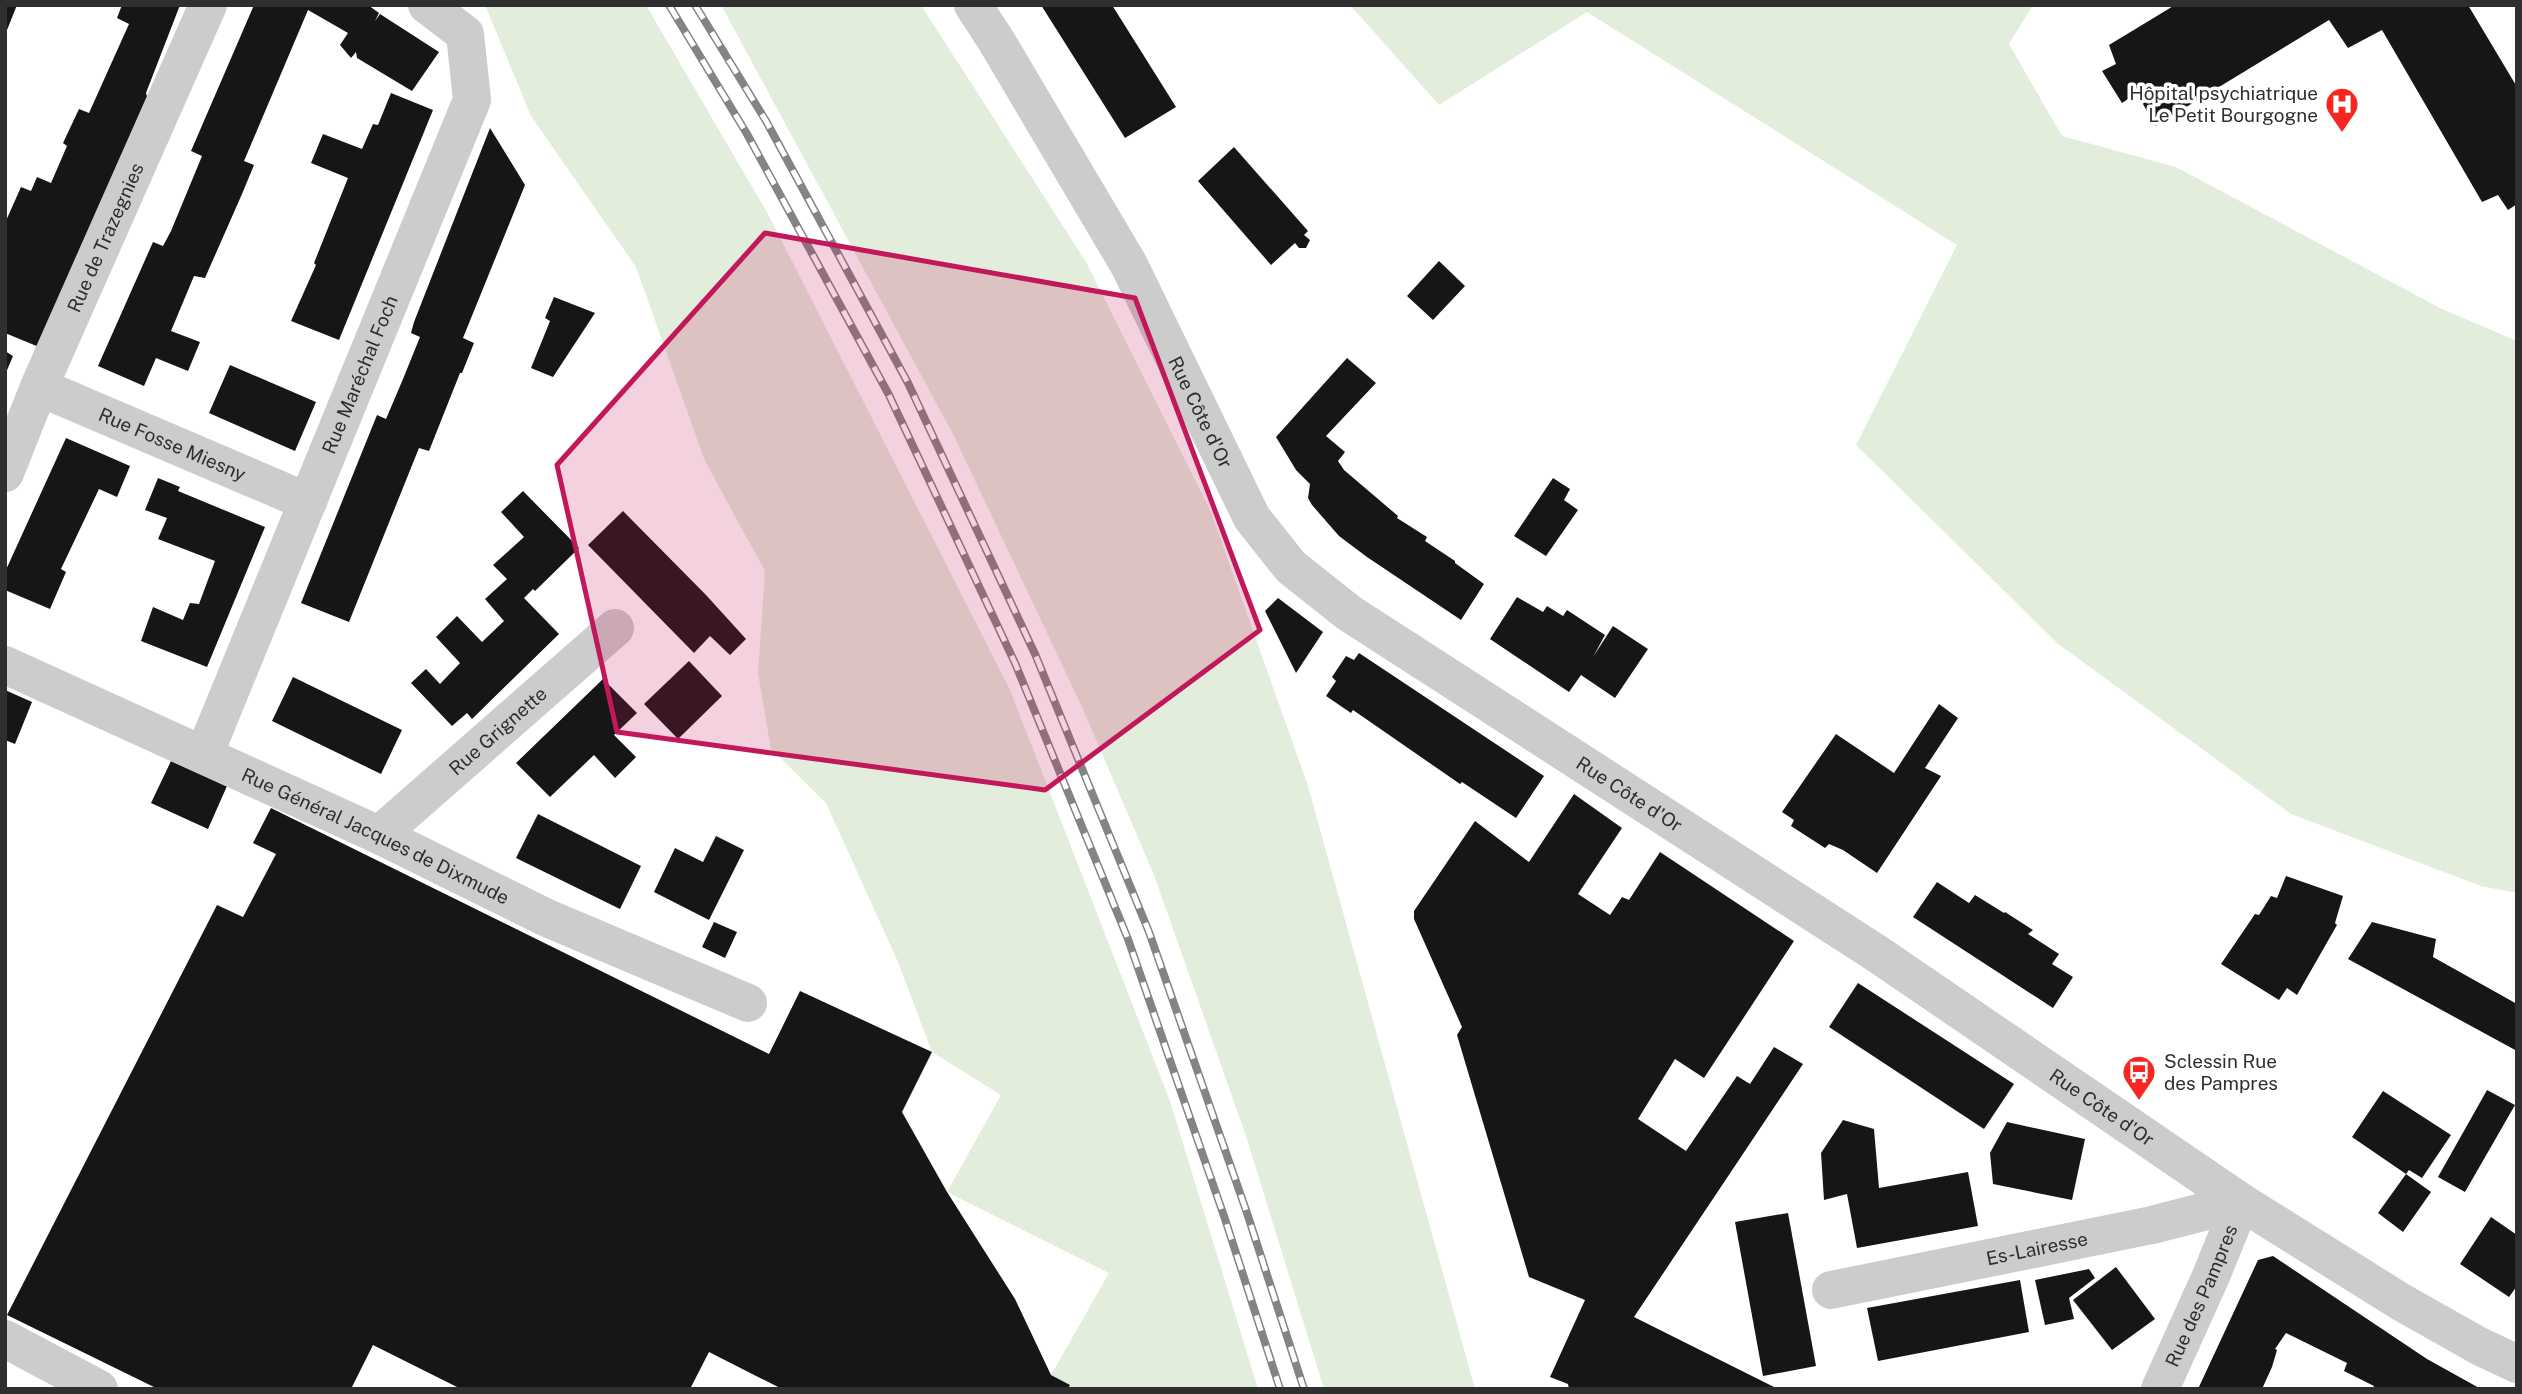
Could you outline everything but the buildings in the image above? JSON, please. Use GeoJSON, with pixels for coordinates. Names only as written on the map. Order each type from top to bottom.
{"type":"FeatureCollection","features":[{"type":"Feature","properties":{"kind":"street","name":"Rue de Trazegnies"},"geometry":{"type":"LineString","coordinates":[[5,473],[39,387],[208,5]]}},
{"type":"Feature","properties":{"kind":"street","name":"Rue Maréchal Foch"},"geometry":{"type":"LineString","coordinates":[[204,755],[472,100],[465,34],[427,5]]}},
{"type":"Feature","properties":{"kind":"street","name":"Rue Côte d'Or"},"geometry":{"type":"LineString","coordinates":[[973,5],[1129,265],[1252,519],[1291,567],[1349,613],[1876,953],[2241,1202],[2402,1302],[2479,1346],[2517,1364]]}},
{"type":"Feature","properties":{"kind":"street","name":"Rue Fosse Miesny"},"geometry":{"type":"LineString","coordinates":[[39,387],[308,502]]}},
{"type":"Feature","properties":{"kind":"street","name":"Rue Grignette"},"geometry":{"type":"LineString","coordinates":[[379,835],[615,628]]}},
{"type":"Feature","properties":{"kind":"street","name":"Rue Général Jacques de Dixmude"},"geometry":{"type":"LineString","coordinates":[[5,665],[379,835],[547,918],[748,1003]]}},
{"type":"Feature","properties":{"kind":"street","name":"Es-Lairesse"},"geometry":{"type":"LineString","coordinates":[[1831,1290],[2152,1225],[2241,1202]]}},
{"type":"Feature","properties":{"kind":"street","name":"Rue des Pampres"},"geometry":{"type":"LineString","coordinates":[[2160,1389],[2241,1202]]}},
{"type":"Feature","properties":{"kind":"street"},"geometry":{"type":"LineString","coordinates":[[5,1339],[99,1389]]}},
{"type":"Feature","properties":{"kind":"highlighted area"},"geometry":{"type":"Polygon","coordinates":[[[765,233],[1135,298],[1260,630],[1045,790],[617,732],[557,465],[765,233]]]}},
{"type":"Feature","properties":{"kind":"green space"},"geometry":{"type":"Polygon","coordinates":[[[485,5],[646,5],[768,214],[1010,690],[1170,1101],[1258,1389],[1071,1389],[1070,1385],[1051,1375],[1109,1273],[947,1192],[1001,1095],[932,1052],[898,962],[826,803],[771,749],[758,673],[765,571],[705,461],[636,267],[531,116],[485,5]]]}},
{"type":"Feature","properties":{"kind":"green space"},"geometry":{"type":"Polygon","coordinates":[[[721,5],[921,5],[1086,262],[1211,512],[1308,786],[1475,1389],[1324,1389],[1246,1136],[1154,875],[1082,707],[954,436],[721,5]]]}},
{"type":"Feature","properties":{"kind":"green space"},"geometry":{"type":"Polygon","coordinates":[[[1350,5],[2033,5],[2009,44],[2062,136],[2176,167],[2442,309],[2517,341],[2517,893],[2481,886],[2291,814],[2057,643],[1856,445],[1957,245],[1587,12],[1439,105],[1350,5]]]}},
{"type":"Feature","properties":{"kind":"railway"},"geometry":{"type":"LineString","coordinates":[[669,5],[747,134],[889,395],[1015,663],[1128,939],[1225,1219],[1280,1389]]}},
{"type":"Feature","properties":{"kind":"railway"},"geometry":{"type":"LineString","coordinates":[[695,5],[766,121],[908,383],[1035,654],[1149,932],[1247,1213],[1304,1389]]}},
{"type":"Feature","properties":{"kind":"place","name":"Hôpital psychiatrique Le Petit Bourgogne"},"geometry":{"type":"Point","coordinates":[2342,134]}},
{"type":"Feature","properties":{"kind":"place","name":"Sclessin Rue des Pampres"},"geometry":{"type":"Point","coordinates":[2139,1102]}}]}
